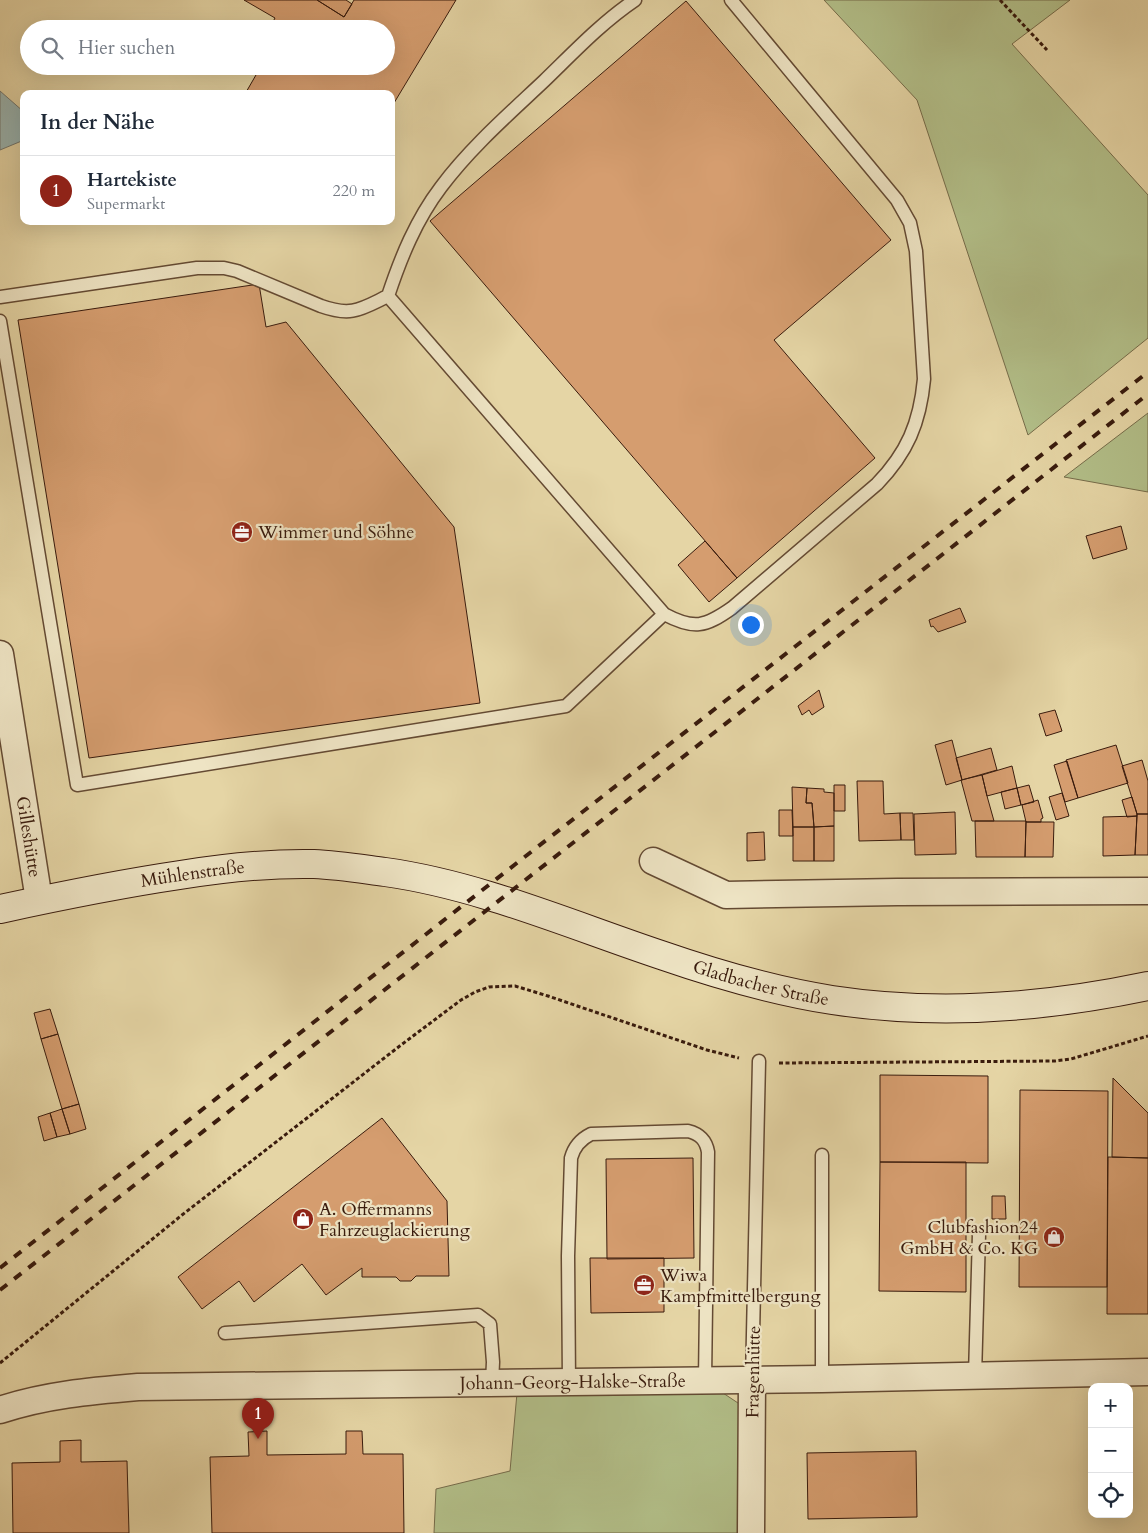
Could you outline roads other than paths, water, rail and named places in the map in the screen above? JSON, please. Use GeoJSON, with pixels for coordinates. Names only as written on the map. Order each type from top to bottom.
{"type":"FeatureCollection","features":[{"type":"Feature","properties":{"kind":"street","name":"Gilleshütte"},"geometry":{"type":"LineString","coordinates":[[0,654],[39,900]]}},
{"type":"Feature","properties":{"kind":"street"},"geometry":{"type":"LineString","coordinates":[[653,861],[726,895],[1148,891]]}},
{"type":"Feature","properties":{"kind":"street","name":"Mühlenstraße"},"geometry":{"type":"LineString","coordinates":[[0,909],[144,880],[220,869],[316,864],[387,872]]}},
{"type":"Feature","properties":{"kind":"street","name":"Gladbacher Straße"},"geometry":{"type":"LineString","coordinates":[[387,872],[421,878],[493,898],[662,956],[724,975],[832,1000],[900,1006],[1007,1007],[1081,999],[1148,986]]}},
{"type":"Feature","properties":{"kind":"street","name":"Johann-Georg-Halske-Straße"},"geometry":{"type":"LineString","coordinates":[[0,1410],[20,1403],[93,1390],[138,1386],[569,1383],[1148,1372]]}},
{"type":"Feature","properties":{"kind":"street","name":"Fragenhütte"},"geometry":{"type":"LineString","coordinates":[[752,1380],[752,1533]]}},
{"type":"Feature","properties":{"kind":"lane"},"geometry":{"type":"LineString","coordinates":[[0,297],[213,267],[237,271],[321,306],[338,311],[358,310],[388,296],[405,248],[432,200],[450,175],[474,149],[585,41],[618,12],[635,0]]}},
{"type":"Feature","properties":{"kind":"lane"},"geometry":{"type":"LineString","coordinates":[[388,296],[664,614],[682,622],[703,624],[716,619],[877,484],[893,466],[905,448],[914,430],[922,397],[924,379],[918,272],[913,231],[907,214],[890,192],[731,0]]}},
{"type":"Feature","properties":{"kind":"lane"},"geometry":{"type":"LineString","coordinates":[[0,321],[77,785],[566,706],[664,614]]}},
{"type":"Feature","properties":{"kind":"lane","name":"Fragenhütte"},"geometry":{"type":"LineString","coordinates":[[752,1380],[759,1061]]}},
{"type":"Feature","properties":{"kind":"lane"},"geometry":{"type":"LineString","coordinates":[[569,1383],[568,1256],[572,1154],[579,1142],[591,1134],[688,1131],[703,1138],[708,1152],[705,1381]]}},
{"type":"Feature","properties":{"kind":"lane"},"geometry":{"type":"LineString","coordinates":[[822,1155],[822,1379]]}},
{"type":"Feature","properties":{"kind":"lane"},"geometry":{"type":"LineString","coordinates":[[975,1376],[979,1234]]}},
{"type":"Feature","properties":{"kind":"lane"},"geometry":{"type":"LineString","coordinates":[[225,1333],[478,1315],[490,1324],[493,1362],[492,1383]]}},
{"type":"Feature","properties":{"kind":"water"},"geometry":{"type":"Polygon","coordinates":[[[0,91],[20,108],[20,142],[0,150],[0,91]]]}},
{"type":"Feature","properties":{"kind":"railway"},"geometry":{"type":"LineString","coordinates":[[0,1268],[1148,372]]}},
{"type":"Feature","properties":{"kind":"railway"},"geometry":{"type":"LineString","coordinates":[[0,1290],[1148,394]]}},
{"type":"Feature","properties":{"kind":"place","name":"Wimmer und Söhne"},"geometry":{"type":"Point","coordinates":[242,532]}},
{"type":"Feature","properties":{"kind":"place","name":"A. Offermanns Fahrzeuglackierung"},"geometry":{"type":"Point","coordinates":[303,1219]}},
{"type":"Feature","properties":{"kind":"place","name":"Clubfashion24 GmbH & Co. KG"},"geometry":{"type":"Point","coordinates":[1054,1237]}},
{"type":"Feature","properties":{"kind":"place","name":"Wiwa Kampfmittelbergung"},"geometry":{"type":"Point","coordinates":[644,1285]}},
{"type":"Feature","properties":{"kind":"place","name":"Hartekiste"},"geometry":{"type":"Point","coordinates":[258,1439]}}]}
